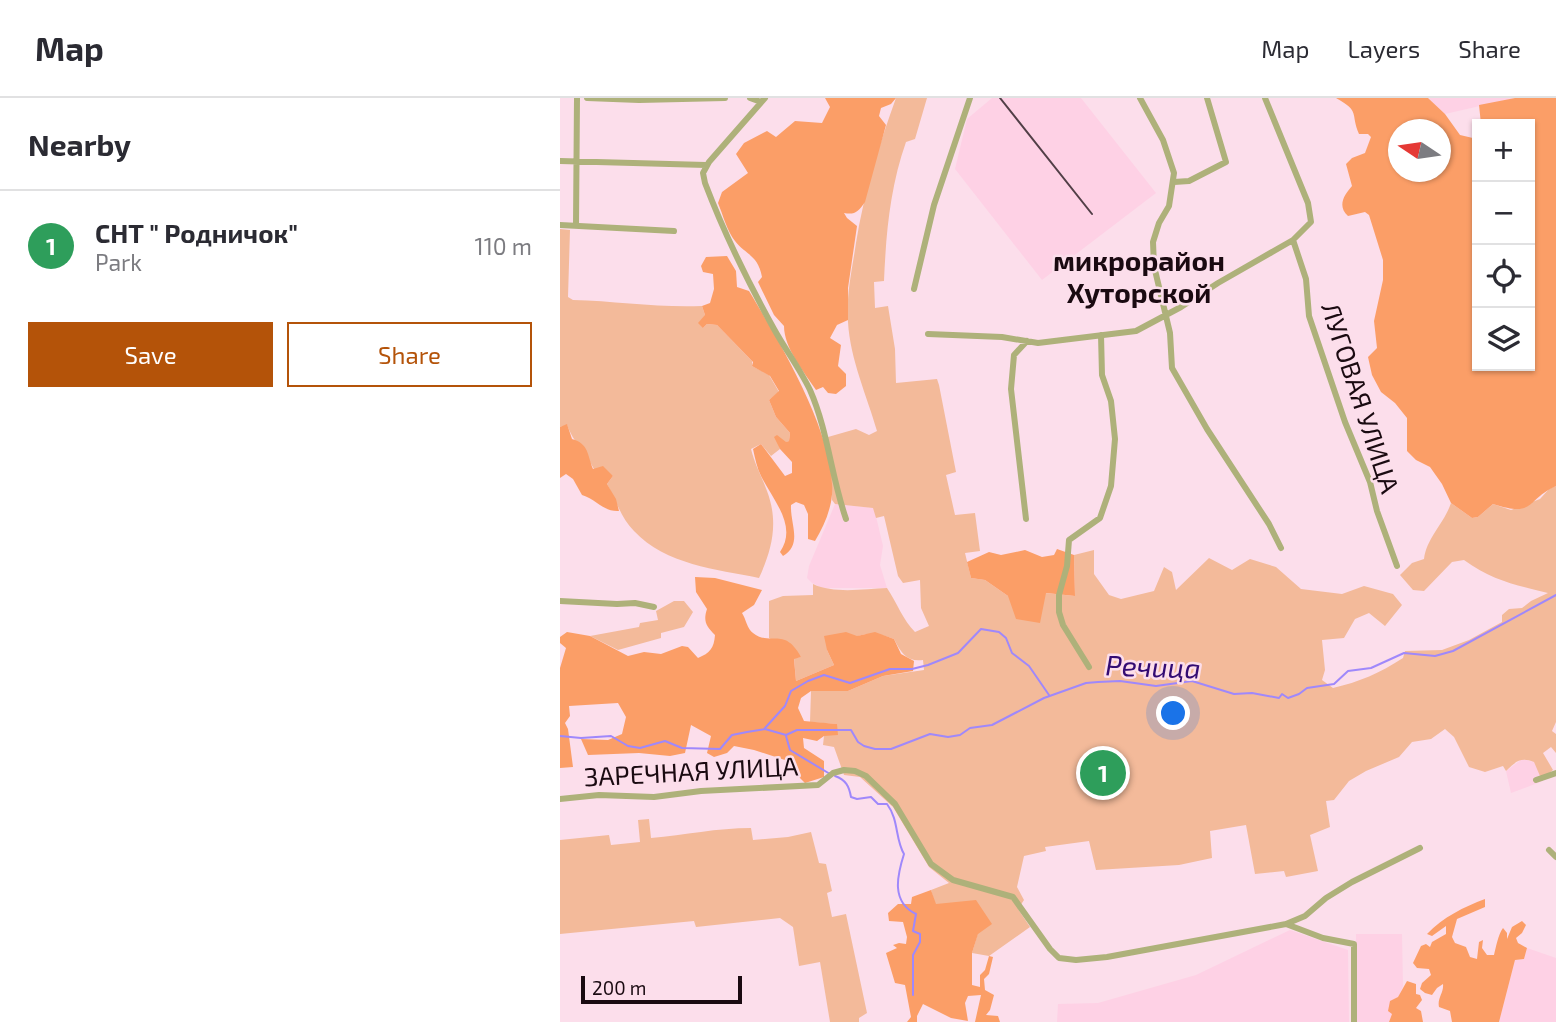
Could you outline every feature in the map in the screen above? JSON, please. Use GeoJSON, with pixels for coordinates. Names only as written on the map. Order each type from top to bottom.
{"type":"FeatureCollection","features":[{"type":"Feature","properties":{"kind":"street"},"geometry":{"type":"LineString","coordinates":[[576,225],[577,98]]}},
{"type":"Feature","properties":{"kind":"street"},"geometry":{"type":"LineString","coordinates":[[587,98],[725,98]]}},
{"type":"Feature","properties":{"kind":"street"},"geometry":{"type":"LineString","coordinates":[[750,98],[763,100]]}},
{"type":"Feature","properties":{"kind":"street"},"geometry":{"type":"LineString","coordinates":[[914,289],[934,205],[970,98]]}},
{"type":"Feature","properties":{"kind":"street"},"geometry":{"type":"LineString","coordinates":[[1140,98],[1171,161],[1174,182],[1169,206],[1159,223],[1153,242],[1154,266],[1170,333],[1172,368],[1269,524],[1281,548]]}},
{"type":"Feature","properties":{"kind":"street"},"geometry":{"type":"LineString","coordinates":[[1174,182],[1189,181],[1226,162],[1207,98]]}},
{"type":"Feature","properties":{"kind":"street"},"geometry":{"type":"LineString","coordinates":[[928,334],[1002,337],[1038,343],[1136,331],[1293,240],[1311,222],[1308,203],[1265,98]]}},
{"type":"Feature","properties":{"kind":"street"},"geometry":{"type":"LineString","coordinates":[[763,100],[733,132],[703,173],[733,247],[774,330],[809,389],[826,433],[836,490],[846,519]]}},
{"type":"Feature","properties":{"kind":"street"},"geometry":{"type":"LineString","coordinates":[[560,161],[706,166]]}},
{"type":"Feature","properties":{"kind":"street"},"geometry":{"type":"LineString","coordinates":[[560,225],[674,231]]}},
{"type":"Feature","properties":{"kind":"street","name":"ЛУГОВАЯ УЛИЦА"},"geometry":{"type":"LineString","coordinates":[[1293,240],[1306,279],[1309,316],[1345,422],[1370,482],[1377,511],[1397,566]]}},
{"type":"Feature","properties":{"kind":"street"},"geometry":{"type":"LineString","coordinates":[[1089,667],[1063,625],[1059,612],[1059,595],[1067,566],[1069,540],[1100,518],[1111,486],[1115,439],[1111,401],[1102,375],[1101,335]]}},
{"type":"Feature","properties":{"kind":"street"},"geometry":{"type":"LineString","coordinates":[[1026,519],[1011,389],[1014,355],[1027,341]]}},
{"type":"Feature","properties":{"kind":"street"},"geometry":{"type":"LineString","coordinates":[[560,601],[635,603],[654,607]]}},
{"type":"Feature","properties":{"kind":"street","name":"ЗАРЕЧНАЯ УЛИЦА"},"geometry":{"type":"LineString","coordinates":[[560,799],[598,795],[654,797],[701,791],[818,785],[833,774],[844,770],[855,771],[866,776],[895,804],[932,864],[953,880],[1013,897],[1059,958],[1068,960],[1107,957],[1286,924]]}},
{"type":"Feature","properties":{"kind":"street"},"geometry":{"type":"LineString","coordinates":[[1536,780],[1556,773]]}},
{"type":"Feature","properties":{"kind":"street"},"geometry":{"type":"LineString","coordinates":[[1286,924],[1306,916],[1326,898],[1352,883],[1420,848]]}},
{"type":"Feature","properties":{"kind":"street"},"geometry":{"type":"LineString","coordinates":[[1549,850],[1556,857]]}},
{"type":"Feature","properties":{"kind":"street"},"geometry":{"type":"LineString","coordinates":[[1286,924],[1323,938],[1353,944],[1354,1022]]}},
{"type":"Feature","properties":{"kind":"shaded area"},"geometry":{"type":"Polygon","coordinates":[[[825,98],[896,98],[891,104],[881,108],[879,116],[886,125],[865,202],[856,212],[844,213],[857,226],[848,288],[848,320],[837,325],[830,338],[841,345],[838,366],[846,374],[846,386],[836,394],[828,393],[823,387],[816,390],[795,360],[787,343],[784,326],[774,315],[758,282],[762,277],[758,264],[732,237],[718,203],[722,192],[748,173],[736,154],[744,143],[767,131],[776,137],[795,121],[822,123],[830,107],[825,98]]]}},
{"type":"Feature","properties":{"kind":"shaded area"},"geometry":{"type":"Polygon","coordinates":[[[896,98],[927,98],[915,139],[906,142],[896,176],[884,281],[874,282],[875,308],[888,306],[895,349],[896,383],[937,379],[956,472],[946,475],[955,515],[975,513],[980,551],[965,553],[971,578],[985,580],[1008,596],[1045,593],[1075,596],[1074,555],[1094,550],[1094,574],[1109,595],[1121,599],[1154,591],[1164,567],[1172,572],[1176,590],[1209,558],[1232,570],[1250,559],[1276,567],[1301,589],[1342,594],[1364,586],[1393,594],[1402,605],[1385,626],[1369,613],[1355,619],[1344,638],[1322,640],[1325,670],[1322,680],[1333,688],[1378,673],[1403,658],[1405,651],[1442,650],[1469,640],[1502,622],[1502,615],[1509,609],[1522,608],[1548,593],[1495,578],[1464,560],[1452,562],[1424,591],[1413,590],[1400,575],[1412,563],[1424,559],[1451,503],[1472,518],[1478,517],[1493,504],[1511,510],[1540,499],[1556,486],[1556,722],[1552,731],[1556,734],[1556,753],[1551,747],[1543,753],[1553,770],[1540,776],[1534,762],[1526,760],[1516,762],[1506,771],[1503,766],[1485,772],[1469,767],[1454,737],[1445,729],[1431,739],[1412,742],[1399,757],[1349,781],[1334,800],[1326,801],[1330,827],[1310,835],[1318,871],[1286,877],[1284,871],[1255,874],[1246,825],[1210,831],[1212,858],[1179,865],[1096,870],[1089,841],[1045,847],[1046,851],[1024,856],[1017,887],[1024,900],[1018,909],[1030,927],[989,956],[972,953],[978,933],[935,904],[931,890],[949,883],[929,867],[893,807],[860,777],[844,775],[834,747],[823,745],[824,736],[837,724],[810,722],[811,691],[848,691],[883,676],[924,670],[923,660],[913,660],[905,656],[894,639],[867,634],[827,650],[834,665],[796,681],[794,658],[801,657],[769,638],[769,601],[783,596],[813,595],[813,584],[840,590],[887,588],[915,632],[929,626],[921,608],[920,580],[903,583],[898,576],[884,516],[876,518],[873,508],[835,504],[832,500],[832,482],[821,439],[856,429],[869,435],[877,431],[852,350],[848,302],[863,206],[896,98]]]}},
{"type":"Feature","properties":{"kind":"shaded area"},"geometry":{"type":"Polygon","coordinates":[[[992,98],[1081,98],[1156,193],[1042,280],[955,169],[967,119],[992,98]]]}},
{"type":"Feature","properties":{"kind":"shaded area"},"geometry":{"type":"Polygon","coordinates":[[[1336,98],[1428,98],[1449,119],[1388,119],[1388,182],[1451,182],[1451,122],[1460,135],[1472,138],[1472,371],[1535,371],[1535,119],[1480,119],[1479,105],[1515,98],[1556,98],[1556,486],[1529,506],[1517,509],[1493,504],[1478,517],[1472,518],[1451,503],[1430,467],[1416,460],[1407,451],[1407,418],[1395,403],[1381,392],[1372,375],[1368,357],[1377,348],[1374,321],[1383,280],[1383,260],[1369,215],[1365,212],[1348,216],[1342,204],[1352,186],[1346,164],[1352,158],[1365,153],[1371,137],[1368,134],[1359,134],[1354,113],[1336,98]]]}},
{"type":"Feature","properties":{"kind":"shaded area"},"geometry":{"type":"Polygon","coordinates":[[[1428,98],[1515,98],[1445,114],[1428,98]]]}},
{"type":"Feature","properties":{"kind":"shaded area"},"geometry":{"type":"Polygon","coordinates":[[[560,229],[570,230],[568,297],[573,300],[702,306],[705,315],[703,328],[707,324],[717,325],[752,361],[752,366],[769,375],[779,392],[769,400],[776,417],[790,433],[789,441],[779,445],[780,449],[771,456],[761,444],[751,449],[773,514],[770,546],[759,578],[692,564],[647,542],[629,526],[619,509],[607,484],[613,476],[594,469],[567,425],[560,427],[560,229]]]}},
{"type":"Feature","properties":{"kind":"shaded area"},"geometry":{"type":"Polygon","coordinates":[[[727,256],[736,271],[737,287],[749,291],[791,364],[818,423],[827,452],[832,479],[831,502],[825,523],[815,541],[808,539],[808,514],[804,505],[796,502],[791,505],[794,540],[793,546],[783,556],[780,552],[785,542],[785,523],[760,473],[753,449],[761,444],[785,476],[792,473],[792,462],[780,449],[774,437],[777,435],[786,442],[789,441],[790,433],[776,417],[769,400],[779,391],[770,376],[752,366],[753,362],[717,325],[707,324],[703,328],[698,323],[705,315],[702,306],[710,303],[714,289],[713,274],[703,272],[701,266],[706,257],[727,256]]]}},
{"type":"Feature","properties":{"kind":"shaded area"},"geometry":{"type":"Polygon","coordinates":[[[567,424],[572,439],[587,450],[593,469],[603,466],[613,476],[607,484],[616,499],[619,511],[608,509],[582,495],[573,479],[566,474],[560,478],[560,427],[567,424]]]}},
{"type":"Feature","properties":{"kind":"shaded area"},"geometry":{"type":"Polygon","coordinates":[[[835,504],[874,508],[883,546],[880,565],[887,588],[822,588],[807,578],[809,566],[835,504]]]}},
{"type":"Feature","properties":{"kind":"shaded area"},"geometry":{"type":"Polygon","coordinates":[[[1057,549],[1074,555],[1075,596],[1046,593],[1040,623],[1016,619],[1008,596],[985,580],[971,578],[967,562],[989,552],[1001,555],[1025,550],[1042,557],[1054,555],[1057,549]]]}},
{"type":"Feature","properties":{"kind":"shaded area"},"geometry":{"type":"Polygon","coordinates":[[[695,577],[715,578],[762,590],[754,605],[742,613],[753,633],[760,637],[783,639],[795,648],[801,657],[794,659],[796,681],[834,665],[824,636],[846,632],[857,636],[875,632],[894,639],[901,654],[914,661],[913,671],[883,676],[848,691],[811,691],[801,698],[798,708],[804,721],[837,724],[838,735],[824,736],[817,741],[803,738],[804,748],[824,761],[824,777],[805,783],[798,776],[794,763],[734,746],[727,753],[714,757],[707,753],[711,736],[691,725],[685,753],[670,756],[639,753],[588,755],[581,739],[608,740],[622,734],[626,717],[618,703],[569,706],[570,716],[565,723],[573,767],[560,768],[560,668],[566,648],[560,643],[560,637],[567,632],[590,636],[628,656],[644,652],[661,654],[682,646],[688,647],[698,658],[711,650],[715,635],[706,623],[707,609],[696,592],[695,577]]]}},
{"type":"Feature","properties":{"kind":"shaded area"},"geometry":{"type":"Polygon","coordinates":[[[674,601],[684,601],[693,612],[684,627],[661,633],[661,638],[618,650],[590,636],[639,627],[640,623],[658,620],[656,611],[674,601]]]}},
{"type":"Feature","properties":{"kind":"shaded area"},"geometry":{"type":"Polygon","coordinates":[[[1522,759],[1534,762],[1543,781],[1511,793],[1506,771],[1522,759]]]}},
{"type":"Feature","properties":{"kind":"shaded area"},"geometry":{"type":"Polygon","coordinates":[[[649,819],[651,838],[738,828],[751,828],[753,840],[811,832],[819,863],[826,864],[832,891],[827,893],[832,917],[846,914],[867,1013],[859,1018],[859,1022],[830,1022],[820,962],[799,966],[793,927],[780,918],[696,927],[694,921],[560,934],[560,840],[609,835],[611,845],[640,842],[638,820],[649,819]]]}},
{"type":"Feature","properties":{"kind":"shaded area"},"geometry":{"type":"Polygon","coordinates":[[[931,890],[936,904],[976,900],[992,924],[978,934],[972,953],[972,985],[980,987],[980,975],[985,970],[989,956],[993,957],[989,974],[984,979],[985,990],[994,995],[986,1015],[998,1016],[1000,1022],[975,1022],[981,995],[968,996],[965,1003],[968,1021],[951,1018],[923,1004],[917,1022],[907,1022],[911,1017],[905,985],[895,983],[886,953],[897,948],[893,945],[906,944],[907,937],[903,922],[889,921],[888,913],[898,904],[911,904],[912,897],[931,890]]]}},
{"type":"Feature","properties":{"kind":"shaded area"},"geometry":{"type":"Polygon","coordinates":[[[1485,899],[1485,907],[1457,919],[1452,937],[1455,943],[1466,947],[1470,957],[1477,959],[1479,942],[1483,940],[1482,948],[1487,955],[1494,955],[1503,928],[1507,939],[1512,927],[1522,921],[1526,925],[1516,938],[1518,943],[1527,948],[1524,959],[1515,960],[1499,1022],[1452,1022],[1450,1011],[1439,1007],[1443,984],[1432,995],[1425,993],[1420,989],[1422,983],[1431,975],[1429,969],[1417,968],[1413,963],[1421,946],[1426,944],[1430,947],[1432,942],[1446,934],[1446,926],[1432,936],[1427,934],[1433,928],[1454,913],[1485,899]]]}},
{"type":"Feature","properties":{"kind":"shaded area"},"geometry":{"type":"Polygon","coordinates":[[[1290,930],[1348,950],[1349,1022],[1057,1022],[1058,1004],[1098,1003],[1196,975],[1290,930]]]}},
{"type":"Feature","properties":{"kind":"shaded area"},"geometry":{"type":"Polygon","coordinates":[[[1356,934],[1402,934],[1403,986],[1389,1022],[1356,1022],[1356,934]]]}},
{"type":"Feature","properties":{"kind":"shaded area"},"geometry":{"type":"Polygon","coordinates":[[[1527,948],[1556,958],[1556,1022],[1499,1022],[1515,960],[1524,959],[1527,948]]]}},
{"type":"Feature","properties":{"kind":"shaded area"},"geometry":{"type":"Polygon","coordinates":[[[1407,981],[1416,984],[1416,994],[1420,995],[1422,1000],[1416,1008],[1421,1011],[1423,1022],[1389,1022],[1392,1014],[1388,1011],[1390,1001],[1398,997],[1407,981]]]}},
{"type":"Feature","properties":{"kind":"waterway","name":"Речица"},"geometry":{"type":"LineString","coordinates":[[560,736],[611,736],[628,746],[640,748],[665,741],[682,748],[720,749],[732,735],[765,729],[786,735],[797,730],[851,730],[858,742],[864,746],[891,749],[930,734],[948,737],[960,735],[970,728],[992,725],[1044,698],[1086,683],[1120,681],[1156,686],[1192,681],[1234,694],[1252,693],[1279,698],[1282,694],[1288,698],[1307,688],[1334,684],[1348,671],[1371,668],[1404,653],[1435,656],[1453,651],[1556,595]]}},
{"type":"Feature","properties":{"kind":"waterway"},"geometry":{"type":"LineString","coordinates":[[765,728],[785,706],[791,691],[808,681],[824,675],[850,683],[890,669],[912,669],[928,665],[958,653],[981,629],[999,632],[1006,638],[1012,653],[1029,666],[1049,695]]}},
{"type":"Feature","properties":{"kind":"waterway","name":"Речица"},"geometry":{"type":"LineString","coordinates":[[786,736],[790,750],[830,774]]}},
{"type":"Feature","properties":{"kind":"waterway","name":"Речица"},"geometry":{"type":"LineString","coordinates":[[835,776],[846,784],[851,797],[871,797],[878,804],[887,804],[891,810],[904,854],[898,879],[899,896],[908,909],[916,914],[913,931],[920,934],[920,942],[913,955],[913,995]]}},
{"type":"Feature","properties":{"kind":"railway"},"geometry":{"type":"LineString","coordinates":[[1000,98],[1092,214]]}},
{"type":"Feature","properties":{"kind":"place","name":"СНТ \" Родничок\""},"geometry":{"type":"Point","coordinates":[1103,773]}},
{"type":"Feature","properties":{"kind":"district","name":"микрорайон Хуторской"},"geometry":{"type":"Point","coordinates":[1139,277]}}]}
